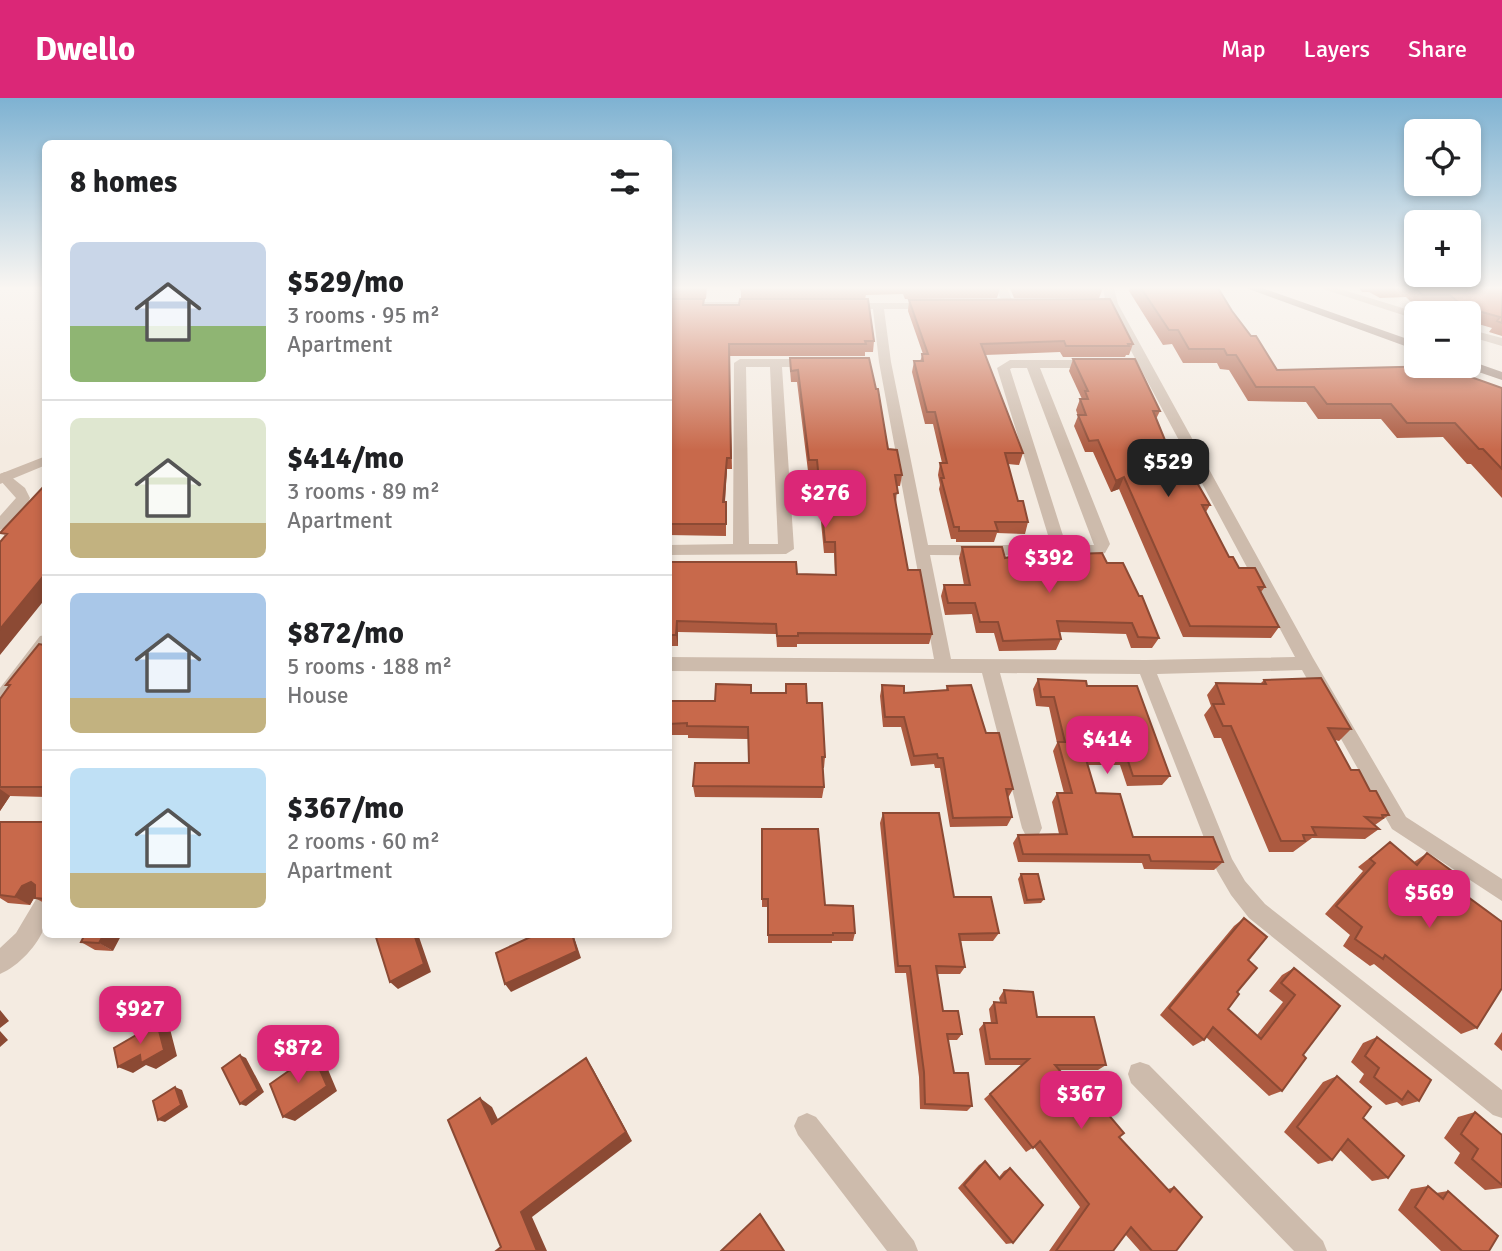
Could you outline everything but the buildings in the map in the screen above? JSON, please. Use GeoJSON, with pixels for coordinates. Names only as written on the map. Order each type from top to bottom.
{"type":"FeatureCollection","features":[{"type":"Feature","properties":{"kind":"main road"},"geometry":{"type":"LineString","coordinates":[[1481,369],[1502,376]]}},
{"type":"Feature","properties":{"kind":"street"},"geometry":{"type":"LineString","coordinates":[[878,342],[878,362],[944,665]]}},
{"type":"Feature","properties":{"kind":"street"},"geometry":{"type":"LineString","coordinates":[[1128,342],[1399,823],[1502,891]]}},
{"type":"Feature","properties":{"kind":"street"},"geometry":{"type":"LineString","coordinates":[[741,550],[740,363],[830,363]]}},
{"type":"Feature","properties":{"kind":"street"},"geometry":{"type":"LineString","coordinates":[[672,550],[786,549],[776,363]]}},
{"type":"Feature","properties":{"kind":"street"},"geometry":{"type":"LineString","coordinates":[[921,551],[1100,549],[1102,544],[1032,364]]}},
{"type":"Feature","properties":{"kind":"street"},"geometry":{"type":"LineString","coordinates":[[1060,550],[1003,368],[1004,365],[1108,364]]}},
{"type":"Feature","properties":{"kind":"street"},"geometry":{"type":"LineString","coordinates":[[2,478],[42,462]]}},
{"type":"Feature","properties":{"kind":"street"},"geometry":{"type":"LineString","coordinates":[[0,525],[20,505],[23,498],[20,491],[2,478]]}},
{"type":"Feature","properties":{"kind":"street"},"geometry":{"type":"LineString","coordinates":[[0,701],[42,646]]}},
{"type":"Feature","properties":{"kind":"street"},"geometry":{"type":"LineString","coordinates":[[672,664],[1146,667],[1307,663]]}},
{"type":"Feature","properties":{"kind":"street"},"geometry":{"type":"LineString","coordinates":[[989,666],[1032,828]]}},
{"type":"Feature","properties":{"kind":"street"},"geometry":{"type":"LineString","coordinates":[[1146,667],[1224,864],[1238,888],[1257,911],[1502,1106]]}},
{"type":"Feature","properties":{"kind":"street"},"geometry":{"type":"LineString","coordinates":[[0,963],[24,941],[42,910]]}},
{"type":"Feature","properties":{"kind":"street"},"geometry":{"type":"LineString","coordinates":[[1140,1074],[1313,1251]]}},
{"type":"Feature","properties":{"kind":"street"},"geometry":{"type":"LineString","coordinates":[[807,1126],[904,1251]]}}]}
